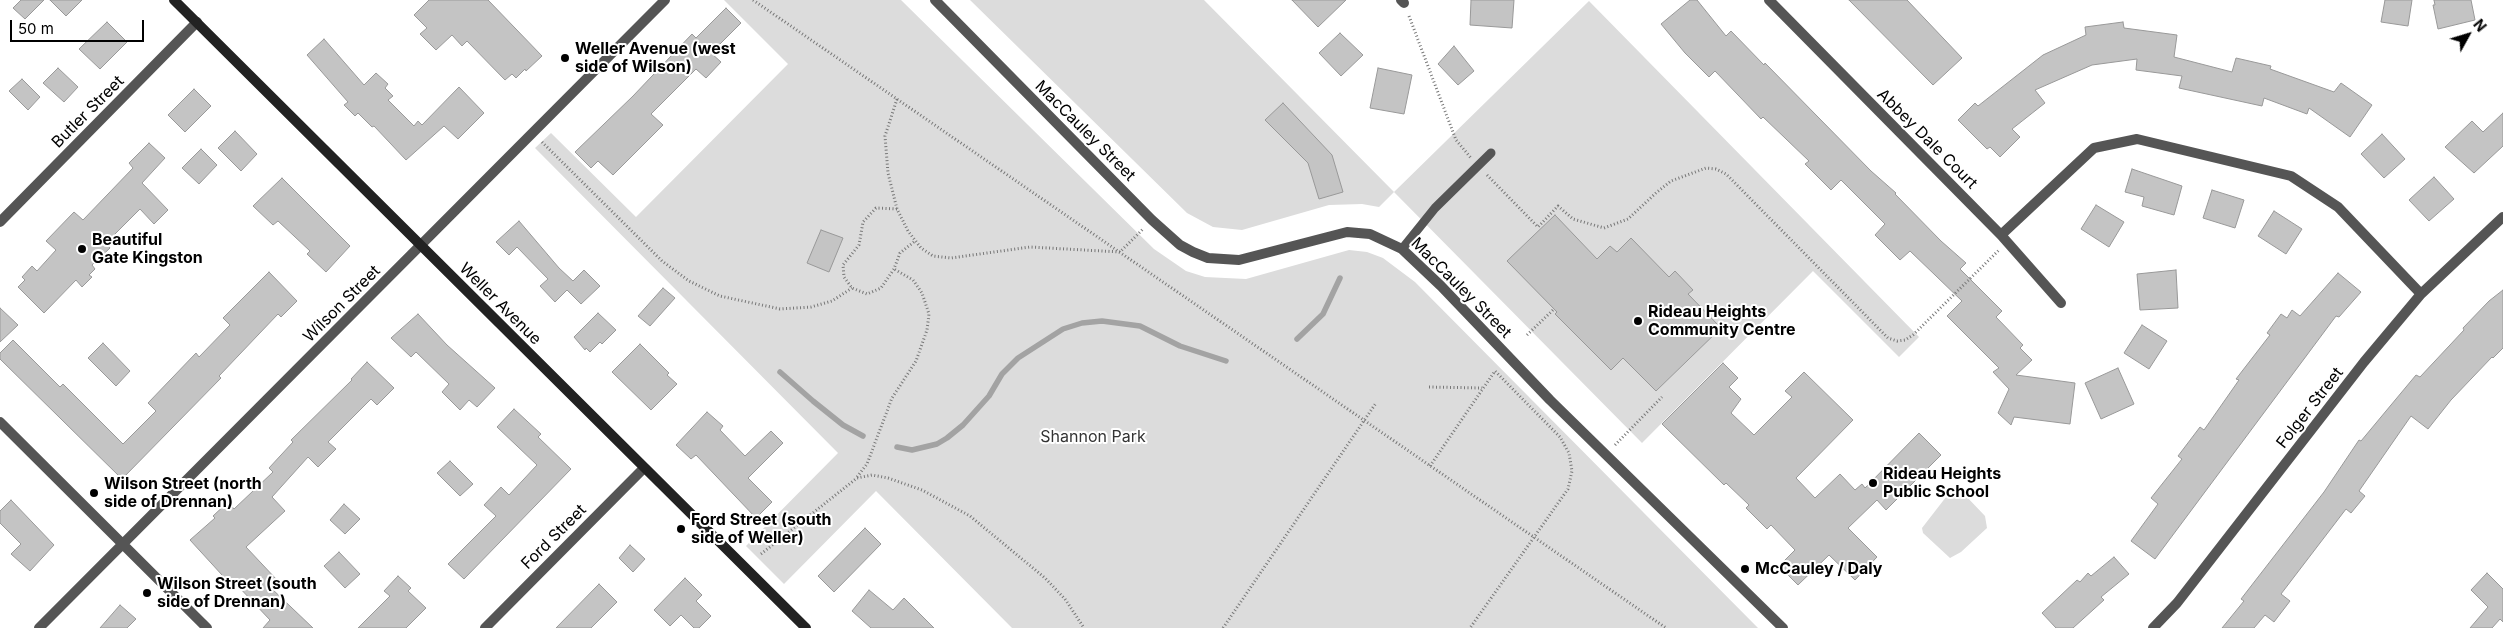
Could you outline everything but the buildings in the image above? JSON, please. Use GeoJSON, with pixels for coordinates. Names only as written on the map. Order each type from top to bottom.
{"type":"FeatureCollection","features":[{"type":"Feature","properties":{"kind":"street","name":"Weller Avenue"},"geometry":{"type":"LineString","coordinates":[[174,0],[806,628]]}},
{"type":"Feature","properties":{"kind":"street","name":"Wilson Street"},"geometry":{"type":"LineString","coordinates":[[39,628],[665,0]]}},
{"type":"Feature","properties":{"kind":"street","name":"MacCauley Street"},"geometry":{"type":"LineString","coordinates":[[935,0],[1152,220],[1180,245],[1193,252],[1208,258],[1239,260],[1347,232],[1370,234],[1402,249],[1435,280],[1550,400],[1607,453],[1783,628]]}},
{"type":"Feature","properties":{"kind":"street","name":"Abbey Dale Court"},"geometry":{"type":"LineString","coordinates":[[1768,0],[2004,238],[2061,302]]}},
{"type":"Feature","properties":{"kind":"street","name":"Butler Street"},"geometry":{"type":"LineString","coordinates":[[0,222],[196,22]]}},
{"type":"Feature","properties":{"kind":"street"},"geometry":{"type":"LineString","coordinates":[[2004,238],[2094,148],[2137,138],[2291,176],[2338,207],[2421,294]]}},
{"type":"Feature","properties":{"kind":"street","name":"Folger Street"},"geometry":{"type":"LineString","coordinates":[[2153,628],[2177,603],[2364,362],[2421,294],[2503,217]]}},
{"type":"Feature","properties":{"kind":"street"},"geometry":{"type":"LineString","coordinates":[[0,422],[207,628]]}},
{"type":"Feature","properties":{"kind":"street","name":"Ford Street"},"geometry":{"type":"LineString","coordinates":[[484,628],[644,468]]}},
{"type":"Feature","properties":{"kind":"lane"},"geometry":{"type":"LineString","coordinates":[[1402,249],[1434,208],[1491,153]]}},
{"type":"Feature","properties":{"kind":"path"},"geometry":{"type":"LineString","coordinates":[[753,0],[1666,628]]}},
{"type":"Feature","properties":{"kind":"path"},"geometry":{"type":"LineString","coordinates":[[1403,2],[1456,140],[1478,166],[1538,227],[1558,206],[1573,219],[1604,228],[1628,219],[1656,192],[1671,181],[1706,168],[1716,169],[1726,174],[1888,338],[1897,341],[1905,340],[1913,335],[2004,238]]}},
{"type":"Feature","properties":{"kind":"path"},"geometry":{"type":"LineString","coordinates":[[897,99],[885,136],[888,173],[897,209],[920,248],[933,256],[951,258],[1030,248],[1120,252],[1144,229]]}},
{"type":"Feature","properties":{"kind":"path"},"geometry":{"type":"LineString","coordinates":[[533,133],[662,261],[689,281],[720,296],[765,306],[796,308],[811,307],[832,301],[852,288]]}},
{"type":"Feature","properties":{"kind":"path"},"geometry":{"type":"LineString","coordinates":[[897,209],[876,208],[863,222],[859,245],[843,264],[844,277],[852,288],[867,294],[881,288],[894,269],[900,253],[915,241]]}},
{"type":"Feature","properties":{"kind":"path"},"geometry":{"type":"LineString","coordinates":[[761,554],[857,478],[867,464],[892,398],[916,361],[927,330],[929,314],[922,293],[913,280],[894,269]]}},
{"type":"Feature","properties":{"kind":"path"},"geometry":{"type":"LineString","coordinates":[[1527,334],[1554,309]]}},
{"type":"Feature","properties":{"kind":"path"},"geometry":{"type":"LineString","coordinates":[[1430,466],[1494,371],[1560,437],[1569,453],[1572,471],[1568,489],[1470,628]]}},
{"type":"Feature","properties":{"kind":"path"},"geometry":{"type":"LineString","coordinates":[[1429,386],[1483,388]]}},
{"type":"Feature","properties":{"kind":"path"},"geometry":{"type":"LineString","coordinates":[[1607,453],[1662,397]]}},
{"type":"Feature","properties":{"kind":"path"},"geometry":{"type":"LineString","coordinates":[[1223,628],[1376,404]]}},
{"type":"Feature","properties":{"kind":"path"},"geometry":{"type":"LineString","coordinates":[[857,478],[872,475],[888,478],[922,490],[970,516],[1045,578],[1065,599],[1084,628]]}},
{"type":"Feature","properties":{"kind":"green space","name":"Shannon Park"},"geometry":{"type":"Polygon","coordinates":[[[724,0],[901,0],[1154,249],[1186,271],[1205,277],[1246,279],[1349,250],[1367,252],[1383,258],[1415,282],[1758,628],[1012,628],[876,491],[784,584],[746,546],[838,453],[535,148],[551,133],[636,217],[788,64],[724,0]]]}},
{"type":"Feature","properties":{"kind":"green space"},"geometry":{"type":"Polygon","coordinates":[[[970,0],[1204,0],[1394,192],[1379,207],[1362,204],[1329,205],[1242,230],[1213,227],[1187,213],[970,0]]]}},
{"type":"Feature","properties":{"kind":"green space"},"geometry":{"type":"Polygon","coordinates":[[[1589,1],[1919,337],[1899,357],[1813,271],[1642,443],[1394,192],[1589,1]]]}},
{"type":"Feature","properties":{"kind":"green space"},"geometry":{"type":"Polygon","coordinates":[[[1953,488],[1965,495],[1985,516],[1987,528],[1961,552],[1950,558],[1923,533],[1922,528],[1953,488]]]}},
{"type":"Feature","properties":{"kind":"waterway"},"geometry":{"type":"LineString","coordinates":[[1297,339],[1323,314],[1340,278]]}},
{"type":"Feature","properties":{"kind":"waterway"},"geometry":{"type":"LineString","coordinates":[[897,447],[912,450],[937,444],[947,438],[963,425],[989,396],[1002,374],[1018,358],[1063,329],[1082,323],[1102,321],[1140,326],[1180,346],[1226,361]]}},
{"type":"Feature","properties":{"kind":"waterway"},"geometry":{"type":"LineString","coordinates":[[780,372],[843,425],[863,436]]}},
{"type":"Feature","properties":{"kind":"place","name":"Weller Avenue (west side of Wilson)"},"geometry":{"type":"Point","coordinates":[565,58]}},
{"type":"Feature","properties":{"kind":"place","name":"Beautiful Gate Kingston"},"geometry":{"type":"Point","coordinates":[82,249]}},
{"type":"Feature","properties":{"kind":"place","name":"Rideau Heights Community Centre"},"geometry":{"type":"Point","coordinates":[1638,321]}},
{"type":"Feature","properties":{"kind":"place","name":"Rideau Heights Public School"},"geometry":{"type":"Point","coordinates":[1873,483]}},
{"type":"Feature","properties":{"kind":"place","name":"Wilson Street (north side of Drennan)"},"geometry":{"type":"Point","coordinates":[94,493]}},
{"type":"Feature","properties":{"kind":"place","name":"Ford Street (south side of Weller)"},"geometry":{"type":"Point","coordinates":[681,529]}},
{"type":"Feature","properties":{"kind":"place","name":"McCauley / Daly"},"geometry":{"type":"Point","coordinates":[1745,569]}},
{"type":"Feature","properties":{"kind":"place","name":"Wilson Street (south side of Drennan)"},"geometry":{"type":"Point","coordinates":[147,593]}}]}
